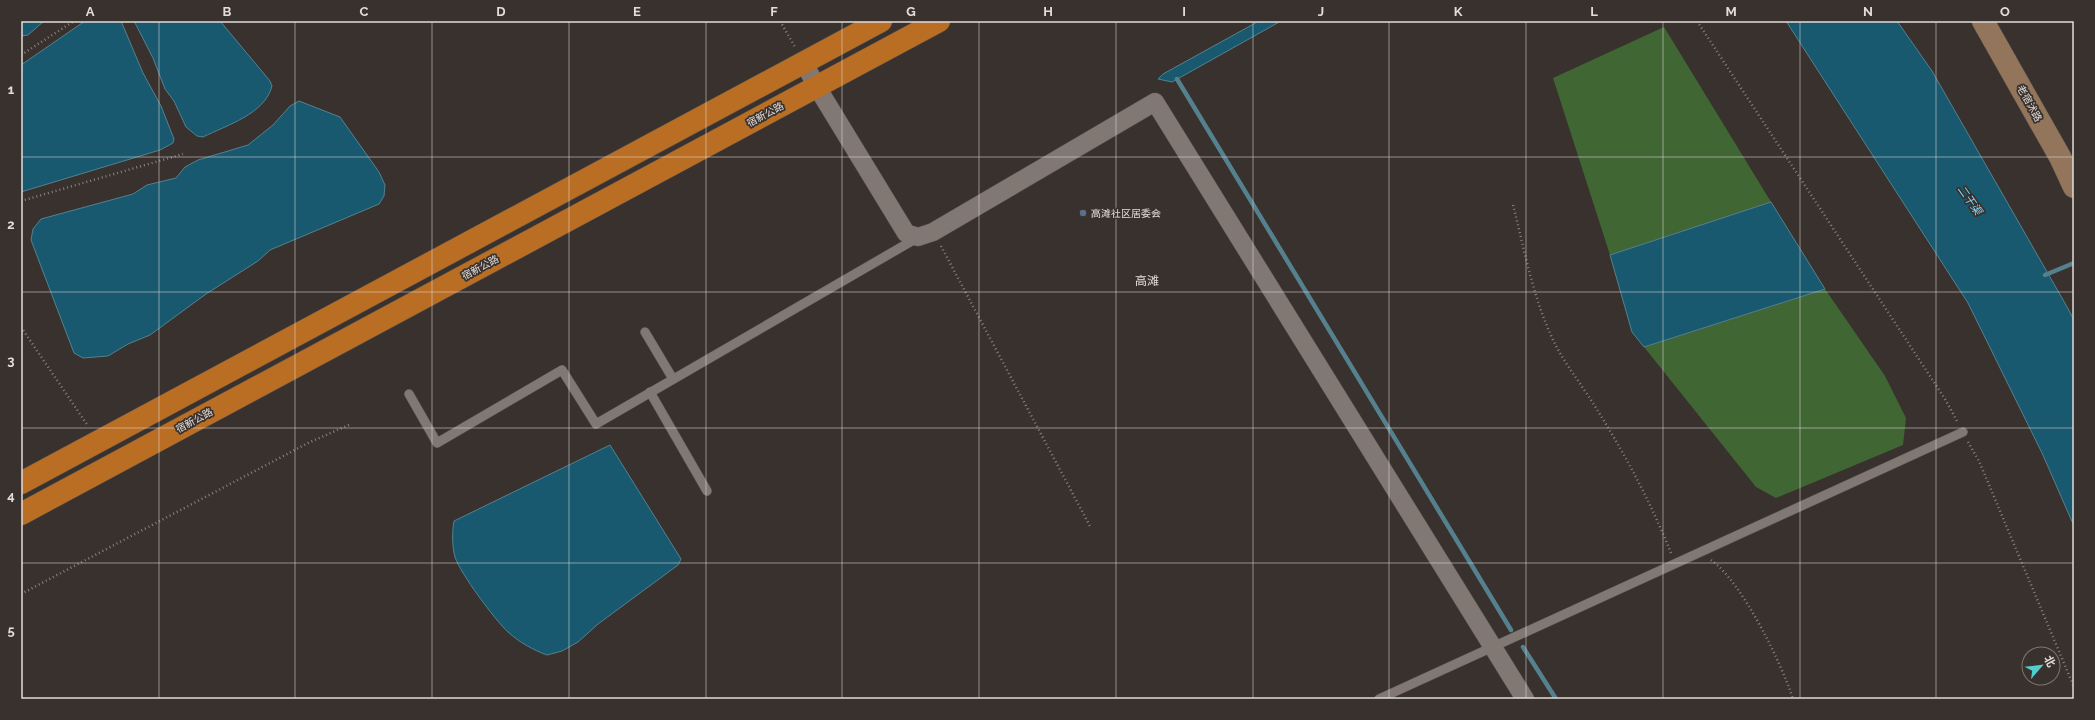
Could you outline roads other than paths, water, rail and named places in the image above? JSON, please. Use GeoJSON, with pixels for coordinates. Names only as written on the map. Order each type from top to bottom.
{"type":"FeatureCollection","features":[{"type":"Feature","properties":{"kind":"highway"},"geometry":{"type":"LineString","coordinates":[[21,483],[882,21]]}},
{"type":"Feature","properties":{"kind":"highway","name":"宿新公路"},"geometry":{"type":"LineString","coordinates":[[21,514],[939,21]]}},
{"type":"Feature","properties":{"kind":"main road","name":"老宿沭路"},"geometry":{"type":"LineString","coordinates":[[1983,21],[2060,157],[2074,187]]}},
{"type":"Feature","properties":{"kind":"street"},"geometry":{"type":"LineString","coordinates":[[804,63],[906,233],[926,234],[1155,102],[1525,699]]}},
{"type":"Feature","properties":{"kind":"lane"},"geometry":{"type":"LineString","coordinates":[[409,394],[436,443],[562,370],[596,424],[926,234]]}},
{"type":"Feature","properties":{"kind":"lane"},"geometry":{"type":"LineString","coordinates":[[645,332],[673,379]]}},
{"type":"Feature","properties":{"kind":"lane"},"geometry":{"type":"LineString","coordinates":[[650,392],[707,491]]}},
{"type":"Feature","properties":{"kind":"lane"},"geometry":{"type":"LineString","coordinates":[[1379,699],[1963,432]]}},
{"type":"Feature","properties":{"kind":"water"},"geometry":{"type":"Polygon","coordinates":[[[21,21],[44,21],[28,35],[21,36],[21,21]]]}},
{"type":"Feature","properties":{"kind":"water"},"geometry":{"type":"Polygon","coordinates":[[[85,21],[121,21],[143,73],[161,106],[174,139],[173,143],[160,150],[21,192],[21,65],[85,21]]]}},
{"type":"Feature","properties":{"kind":"water"},"geometry":{"type":"Polygon","coordinates":[[[134,21],[220,21],[270,81],[272,86],[268,96],[262,104],[244,118],[203,137],[197,136],[186,127],[174,101],[165,89],[153,58],[134,21]]]}},
{"type":"Feature","properties":{"kind":"water"},"geometry":{"type":"Polygon","coordinates":[[[1259,21],[1281,21],[1172,82],[1158,79],[1163,74],[1259,21]]]}},
{"type":"Feature","properties":{"kind":"water","name":"二干渠"},"geometry":{"type":"Polygon","coordinates":[[[1786,21],[1897,21],[1932,71],[2066,305],[2074,320],[2074,526],[2042,453],[1968,303],[1786,21]]]}},
{"type":"Feature","properties":{"kind":"water"},"geometry":{"type":"Polygon","coordinates":[[[299,101],[340,117],[379,172],[385,185],[384,196],[379,204],[270,250],[258,261],[206,294],[150,335],[128,344],[108,356],[83,358],[74,353],[31,240],[33,229],[41,219],[133,194],[147,185],[176,178],[185,167],[198,160],[248,145],[273,125],[290,106],[299,101]]]}},
{"type":"Feature","properties":{"kind":"water"},"geometry":{"type":"Polygon","coordinates":[[[1771,202],[1825,289],[1644,347],[1632,332],[1610,255],[1771,202]]]}},
{"type":"Feature","properties":{"kind":"water"},"geometry":{"type":"Polygon","coordinates":[[[610,445],[681,559],[678,565],[598,624],[578,642],[562,651],[547,655],[526,645],[508,632],[478,596],[455,557],[453,548],[454,521],[610,445]]]}},
{"type":"Feature","properties":{"kind":"waterway"},"geometry":{"type":"LineString","coordinates":[[1177,79],[1511,630]]}},
{"type":"Feature","properties":{"kind":"waterway"},"geometry":{"type":"LineString","coordinates":[[2045,275],[2074,263]]}},
{"type":"Feature","properties":{"kind":"waterway"},"geometry":{"type":"LineString","coordinates":[[1523,647],[1556,699]]}},
{"type":"Feature","properties":{"kind":"place","name":"高滩社区居委会"},"geometry":{"type":"Point","coordinates":[1083,213]}},
{"type":"Feature","properties":{"kind":"district","name":"高滩"},"geometry":{"type":"Point","coordinates":[1147,281]}}]}
